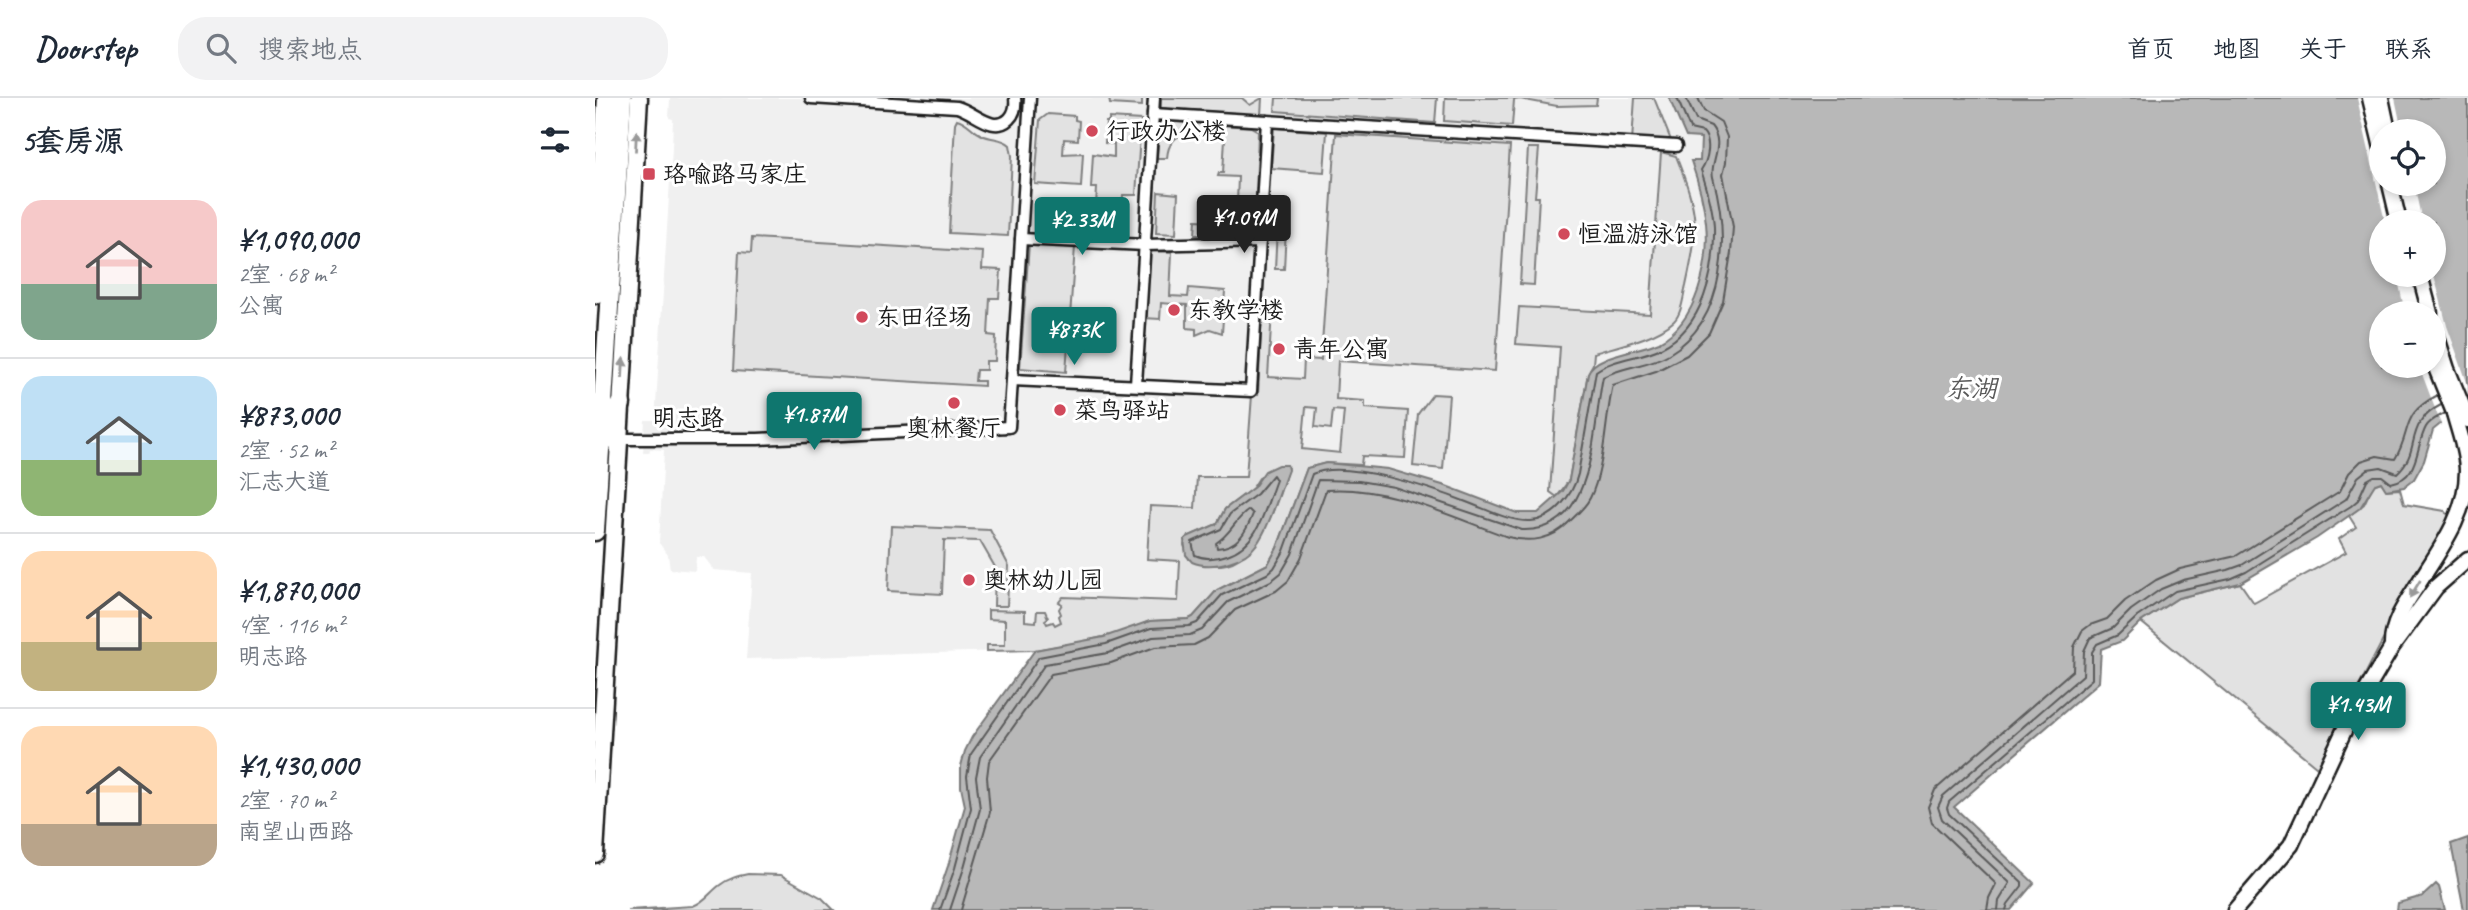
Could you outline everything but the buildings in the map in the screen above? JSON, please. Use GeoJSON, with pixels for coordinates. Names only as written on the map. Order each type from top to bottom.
{"type":"FeatureCollection","features":[{"type":"Feature","properties":{"kind":"highway"},"geometry":{"type":"LineString","coordinates":[[595,531],[616,111],[607,98]]}},
{"type":"Feature","properties":{"kind":"highway"},"geometry":{"type":"LineString","coordinates":[[595,145],[616,111],[632,98]]}},
{"type":"Feature","properties":{"kind":"highway"},"geometry":{"type":"LineString","coordinates":[[595,294],[616,111]]}},
{"type":"Feature","properties":{"kind":"highway"},"geometry":{"type":"LineString","coordinates":[[600,453],[621,404]]}},
{"type":"Feature","properties":{"kind":"main road"},"geometry":{"type":"LineString","coordinates":[[595,854],[600,656],[621,404],[639,98]]}},
{"type":"Feature","properties":{"kind":"main road"},"geometry":{"type":"LineString","coordinates":[[2370,98],[2375,119]]}},
{"type":"Feature","properties":{"kind":"main road"},"geometry":{"type":"LineString","coordinates":[[2381,98],[2385,119]]}},
{"type":"Feature","properties":{"kind":"main road"},"geometry":{"type":"LineString","coordinates":[[2446,366],[2468,420]]}},
{"type":"Feature","properties":{"kind":"main road"},"geometry":{"type":"LineString","coordinates":[[2392,647],[2396,624],[2459,512],[2467,475],[2465,452],[2440,378]]}},
{"type":"Feature","properties":{"kind":"main road"},"geometry":{"type":"LineString","coordinates":[[2453,413],[2468,441]]}},
{"type":"Feature","properties":{"kind":"main road"},"geometry":{"type":"LineString","coordinates":[[2235,910],[2291,845],[2349,722],[2392,647],[2436,587],[2468,559]]}},
{"type":"Feature","properties":{"kind":"street"},"geometry":{"type":"LineString","coordinates":[[811,98],[957,107],[972,112],[989,124],[997,125],[1007,121],[1014,112],[1015,98]]}},
{"type":"Feature","properties":{"kind":"street"},"geometry":{"type":"LineString","coordinates":[[1030,98],[1011,380],[1251,391],[1267,121]]}},
{"type":"Feature","properties":{"kind":"street"},"geometry":{"type":"LineString","coordinates":[[1136,384],[1154,98]]}},
{"type":"Feature","properties":{"kind":"street"},"geometry":{"type":"LineString","coordinates":[[1153,114],[1676,146]]}},
{"type":"Feature","properties":{"kind":"street"},"geometry":{"type":"LineString","coordinates":[[1007,121],[1026,132],[1027,142]]}},
{"type":"Feature","properties":{"kind":"street"},"geometry":{"type":"LineString","coordinates":[[1021,239],[1145,245],[1260,242]]}},
{"type":"Feature","properties":{"kind":"street","name":"明志路"},"geometry":{"type":"LineString","coordinates":[[618,439],[758,439],[1009,427],[1011,380]]}},
{"type":"Feature","properties":{"kind":"shaded area"},"geometry":{"type":"Polygon","coordinates":[[[670,98],[1669,98],[1686,137],[1701,138],[1700,161],[1691,161],[1707,227],[1702,272],[1693,307],[1671,334],[1646,347],[1596,362],[1563,491],[1543,511],[1533,514],[1517,513],[1406,473],[1336,463],[1266,566],[1150,621],[1035,650],[746,659],[752,573],[714,570],[704,557],[696,557],[695,571],[670,569],[668,555],[659,543],[664,450],[650,449],[649,453],[643,453],[645,420],[655,420],[672,148],[673,119],[669,118],[670,98]]]}},
{"type":"Feature","properties":{"kind":"shaded area"},"geometry":{"type":"Polygon","coordinates":[[[1109,98],[1142,98],[1142,106],[1110,104],[1109,98]]]}},
{"type":"Feature","properties":{"kind":"shaded area"},"geometry":{"type":"Polygon","coordinates":[[[1161,98],[1242,98],[1250,105],[1262,98],[1261,115],[1161,108],[1161,98]]]}},
{"type":"Feature","properties":{"kind":"shaded area"},"geometry":{"type":"Polygon","coordinates":[[[1276,98],[1437,98],[1435,123],[1275,111],[1276,98]]]}},
{"type":"Feature","properties":{"kind":"shaded area"},"geometry":{"type":"Polygon","coordinates":[[[1445,98],[1597,98],[1596,105],[1557,106],[1514,100],[1512,126],[1444,121],[1445,98]]]}},
{"type":"Feature","properties":{"kind":"shaded area"},"geometry":{"type":"Polygon","coordinates":[[[1635,98],[1654,98],[1672,143],[1632,141],[1635,98]]]}},
{"type":"Feature","properties":{"kind":"shaded area"},"geometry":{"type":"Polygon","coordinates":[[[1048,114],[1075,116],[1075,120],[1079,121],[1078,140],[1064,139],[1063,154],[1083,153],[1081,187],[1035,184],[1040,120],[1048,114]]]}},
{"type":"Feature","properties":{"kind":"shaded area"},"geometry":{"type":"Polygon","coordinates":[[[1109,118],[1141,120],[1136,195],[1123,195],[1122,208],[1096,206],[1097,188],[1091,188],[1093,154],[1114,157],[1114,144],[1105,143],[1106,122],[1109,122],[1109,118]]]}},
{"type":"Feature","properties":{"kind":"shaded area"},"geometry":{"type":"Polygon","coordinates":[[[957,119],[982,135],[1010,145],[1012,156],[1008,236],[949,233],[957,119]]]}},
{"type":"Feature","properties":{"kind":"shaded area"},"geometry":{"type":"Polygon","coordinates":[[[1160,121],[1251,127],[1258,131],[1255,229],[1251,236],[1218,236],[1219,227],[1236,227],[1238,177],[1218,176],[1223,173],[1225,138],[1184,134],[1173,141],[1167,158],[1157,158],[1160,121]]]}},
{"type":"Feature","properties":{"kind":"shaded area"},"geometry":{"type":"Polygon","coordinates":[[[1274,128],[1327,132],[1324,172],[1271,168],[1274,128]]]}},
{"type":"Feature","properties":{"kind":"shaded area"},"geometry":{"type":"Polygon","coordinates":[[[1336,134],[1510,146],[1495,371],[1338,361],[1336,399],[1365,401],[1365,408],[1408,411],[1405,458],[1362,456],[1361,465],[1326,463],[1307,468],[1277,548],[1268,564],[1217,590],[1189,619],[1150,621],[1120,633],[1035,650],[987,651],[987,645],[1005,645],[1005,620],[988,619],[988,610],[1025,611],[1025,621],[1036,622],[1037,611],[1045,611],[1047,624],[1053,622],[1055,625],[1061,622],[1059,609],[1062,604],[1059,602],[1063,597],[1178,601],[1180,561],[1147,559],[1150,506],[1195,508],[1197,477],[1246,477],[1252,395],[1258,395],[1262,311],[1272,311],[1268,377],[1303,379],[1304,359],[1321,360],[1336,134]],[[1306,407],[1302,449],[1340,453],[1344,411],[1333,410],[1331,429],[1315,427],[1317,408],[1306,407]],[[1288,467],[1259,478],[1252,489],[1225,509],[1217,524],[1187,537],[1184,545],[1189,559],[1221,565],[1235,561],[1247,552],[1266,526],[1288,467]]]}},
{"type":"Feature","properties":{"kind":"shaded area"},"geometry":{"type":"Polygon","coordinates":[[[1528,148],[1539,148],[1535,197],[1539,197],[1534,285],[1520,284],[1528,148]]]}},
{"type":"Feature","properties":{"kind":"shaded area"},"geometry":{"type":"Polygon","coordinates":[[[1661,152],[1676,156],[1689,192],[1695,220],[1693,249],[1681,309],[1674,321],[1657,332],[1594,353],[1569,480],[1557,497],[1550,492],[1560,347],[1516,344],[1519,307],[1650,314],[1661,152]]]}},
{"type":"Feature","properties":{"kind":"shaded area"},"geometry":{"type":"Polygon","coordinates":[[[1158,192],[1178,194],[1176,234],[1156,233],[1158,192]]]}},
{"type":"Feature","properties":{"kind":"shaded area"},"geometry":{"type":"Polygon","coordinates":[[[1196,220],[1212,221],[1211,235],[1195,235],[1196,220]]]}},
{"type":"Feature","properties":{"kind":"shaded area"},"geometry":{"type":"Polygon","coordinates":[[[1277,228],[1286,228],[1284,269],[1275,269],[1277,228]]]}},
{"type":"Feature","properties":{"kind":"shaded area","name":"东田径场"},"geometry":{"type":"Polygon","coordinates":[[[752,238],[983,252],[982,269],[1001,270],[999,298],[990,298],[988,335],[996,336],[995,361],[986,361],[986,370],[976,370],[975,381],[984,381],[984,386],[733,371],[739,252],[751,253],[752,238]]]}},
{"type":"Feature","properties":{"kind":"shaded area"},"geometry":{"type":"Polygon","coordinates":[[[1029,244],[1075,247],[1066,372],[1020,368],[1029,244]]]}},
{"type":"Feature","properties":{"kind":"shaded area"},"geometry":{"type":"Polygon","coordinates":[[[1148,251],[1172,252],[1170,296],[1188,297],[1189,288],[1225,291],[1222,333],[1210,329],[1196,335],[1196,329],[1187,328],[1187,305],[1161,303],[1160,319],[1144,318],[1148,251]]]}},
{"type":"Feature","properties":{"kind":"shaded area"},"geometry":{"type":"Polygon","coordinates":[[[1433,394],[1449,395],[1443,469],[1413,466],[1418,414],[1433,394]]]}},
{"type":"Feature","properties":{"kind":"shaded area"},"geometry":{"type":"Polygon","coordinates":[[[2381,482],[2387,490],[2400,489],[2404,504],[2445,511],[2450,517],[2317,767],[2141,622],[2178,598],[2240,583],[2254,603],[2346,552],[2339,539],[2356,527],[2349,516],[2364,504],[2373,485],[2381,482]]]}},
{"type":"Feature","properties":{"kind":"shaded area"},"geometry":{"type":"Polygon","coordinates":[[[891,526],[990,530],[1009,566],[1007,606],[994,606],[995,567],[980,541],[944,540],[942,594],[888,591],[891,526]]]}},
{"type":"Feature","properties":{"kind":"shaded area"},"geometry":{"type":"Polygon","coordinates":[[[748,874],[781,875],[822,898],[834,910],[628,910],[693,906],[727,881],[748,874]]]}},
{"type":"Feature","properties":{"kind":"water","name":"东湖"},"geometry":{"type":"Polygon","coordinates":[[[1669,98],[2468,98],[2468,411],[2444,421],[2433,430],[2424,461],[2414,479],[2404,487],[2386,490],[2381,482],[2375,484],[2360,508],[2317,538],[2240,583],[2178,598],[2141,622],[2122,641],[2101,649],[2099,682],[1954,807],[2034,883],[2011,910],[933,910],[965,806],[961,766],[965,751],[972,737],[1035,650],[1104,637],[1150,621],[1193,617],[1217,590],[1268,564],[1277,548],[1307,468],[1326,463],[1388,469],[1446,486],[1517,513],[1538,513],[1563,491],[1569,480],[1588,373],[1592,367],[1609,357],[1659,342],[1683,321],[1692,306],[1703,273],[1707,239],[1704,207],[1691,161],[1700,161],[1701,138],[1686,137],[1669,98]]]}},
{"type":"Feature","properties":{"kind":"water"},"geometry":{"type":"Polygon","coordinates":[[[1278,465],[1287,465],[1288,470],[1270,520],[1254,548],[1240,558],[1224,563],[1206,565],[1192,562],[1186,555],[1184,540],[1217,524],[1225,509],[1254,487],[1265,471],[1278,465]]]}},
{"type":"Feature","properties":{"kind":"water"},"geometry":{"type":"Polygon","coordinates":[[[2468,838],[2468,910],[2464,910],[2451,844],[2468,838]]]}},
{"type":"Feature","properties":{"kind":"water"},"geometry":{"type":"Polygon","coordinates":[[[2436,884],[2445,910],[2397,910],[2398,903],[2423,896],[2436,884]]]}},
{"type":"Feature","properties":{"kind":"pier"},"geometry":{"type":"Polygon","coordinates":[[[2357,98],[2395,98],[2399,119],[2369,119],[2369,151],[2357,98]]]}},
{"type":"Feature","properties":{"kind":"pier"},"geometry":{"type":"Polygon","coordinates":[[[2379,196],[2417,196],[2419,210],[2382,210],[2379,196]]]}},
{"type":"Feature","properties":{"kind":"pier"},"geometry":{"type":"Polygon","coordinates":[[[2400,287],[2437,287],[2441,301],[2402,301],[2400,287]]]}},
{"type":"Feature","properties":{"kind":"pier"},"geometry":{"type":"Polygon","coordinates":[[[2446,322],[2468,385],[2468,415],[2442,427],[2424,378],[2446,378],[2446,322]]]}},
{"type":"Feature","properties":{"kind":"place","name":"行政办公楼"},"geometry":{"type":"Point","coordinates":[1092,131]}},
{"type":"Feature","properties":{"kind":"place","name":"珞喻路马家庄"},"geometry":{"type":"Point","coordinates":[649,174]}},
{"type":"Feature","properties":{"kind":"place","name":"恒温游泳馆"},"geometry":{"type":"Point","coordinates":[1564,234]}},
{"type":"Feature","properties":{"kind":"place","name":"东教学楼"},"geometry":{"type":"Point","coordinates":[1174,310]}},
{"type":"Feature","properties":{"kind":"place","name":"东田径场"},"geometry":{"type":"Point","coordinates":[862,317]}},
{"type":"Feature","properties":{"kind":"place","name":"青年公寓"},"geometry":{"type":"Point","coordinates":[1279,349]}},
{"type":"Feature","properties":{"kind":"place","name":"奥林餐厅"},"geometry":{"type":"Point","coordinates":[954,403]}},
{"type":"Feature","properties":{"kind":"place","name":"菜鸟驿站"},"geometry":{"type":"Point","coordinates":[1060,410]}},
{"type":"Feature","properties":{"kind":"place","name":"奥林幼儿园"},"geometry":{"type":"Point","coordinates":[969,580]}}]}
